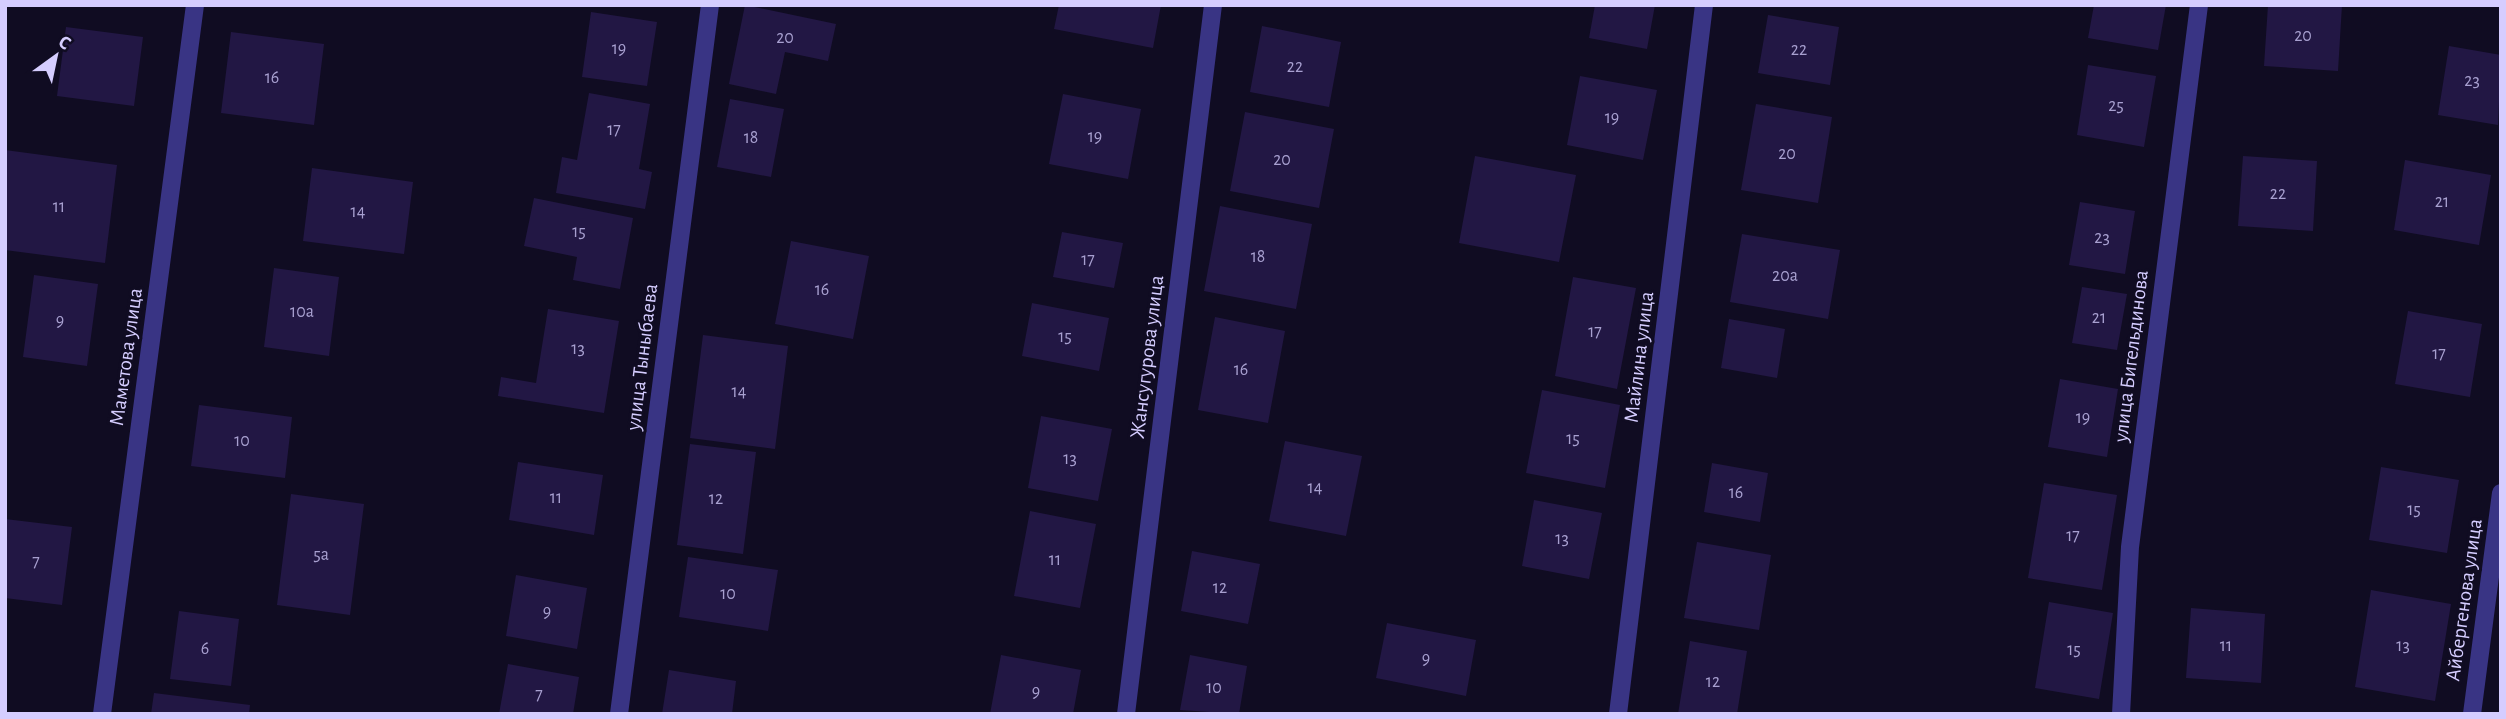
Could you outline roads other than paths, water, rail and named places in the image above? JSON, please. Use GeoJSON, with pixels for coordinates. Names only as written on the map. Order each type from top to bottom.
{"type":"FeatureCollection","features":[{"type":"Feature","properties":{"kind":"street","name":"Маметова улица"},"geometry":{"type":"LineString","coordinates":[[102,714],[195,5]]}},
{"type":"Feature","properties":{"kind":"street","name":"улица Тыныбаева"},"geometry":{"type":"LineString","coordinates":[[619,714],[710,5]]}},
{"type":"Feature","properties":{"kind":"street","name":"Жансугурова улица"},"geometry":{"type":"LineString","coordinates":[[1126,714],[1213,5]]}},
{"type":"Feature","properties":{"kind":"street","name":"Майлина улица"},"geometry":{"type":"LineString","coordinates":[[1618,714],[1704,5]]}},
{"type":"Feature","properties":{"kind":"street","name":"улица Бигельдинова"},"geometry":{"type":"LineString","coordinates":[[2121,714],[2130,547],[2199,5]]}},
{"type":"Feature","properties":{"kind":"street","name":"Айбергенова улица"},"geometry":{"type":"LineString","coordinates":[[2472,714],[2501,493]]}}]}
